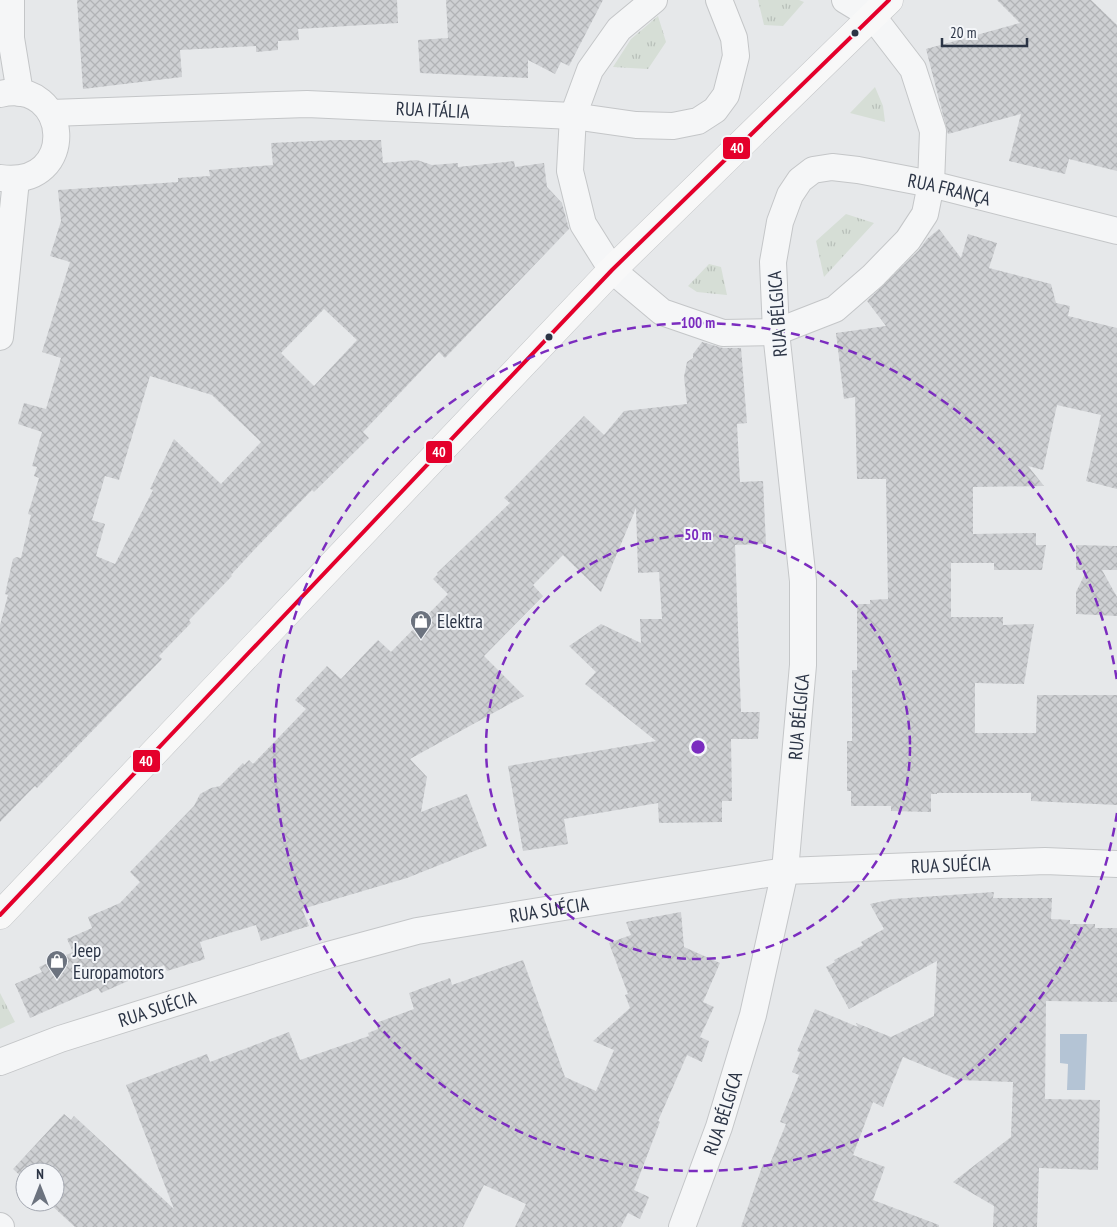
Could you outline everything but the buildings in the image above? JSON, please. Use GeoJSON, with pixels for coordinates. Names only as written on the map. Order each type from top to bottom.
{"type":"FeatureCollection","features":[{"type":"Feature","properties":{"kind":"main road"},"geometry":{"type":"LineString","coordinates":[[0,915],[612,270],[881,9]]}},
{"type":"Feature","properties":{"kind":"street"},"geometry":{"type":"LineString","coordinates":[[0,337],[13,224],[5,179],[34,175],[47,164],[56,148],[54,122],[43,103],[32,96],[7,93],[11,38],[11,0]]}},
{"type":"Feature","properties":{"kind":"street"},"geometry":{"type":"LineString","coordinates":[[654,0],[619,29],[590,70],[573,116],[570,171],[583,224],[612,270],[662,312],[723,333],[776,332],[835,309],[873,276],[908,240],[924,214],[931,184],[933,131],[913,69],[881,9],[845,0]]}},
{"type":"Feature","properties":{"kind":"street","name":"RUA ITÁLIA"},"geometry":{"type":"LineString","coordinates":[[54,122],[130,110],[308,104],[573,116],[636,125],[673,126],[698,121],[715,110],[726,95],[736,56],[734,38],[719,0]]}},
{"type":"Feature","properties":{"kind":"street","name":"RUA FRANÇA"},"geometry":{"type":"LineString","coordinates":[[790,195],[800,180],[813,170],[832,167],[931,184],[1117,231]]}},
{"type":"Feature","properties":{"kind":"street","name":"RUA BÉLGICA"},"geometry":{"type":"LineString","coordinates":[[682,1227],[719,1127],[753,1015],[785,871],[803,665],[803,581],[776,332],[773,262],[780,222],[790,195]]}},
{"type":"Feature","properties":{"kind":"street","name":"RUA SUÉCIA"},"geometry":{"type":"LineString","coordinates":[[0,1062],[60,1039],[417,930],[785,871],[1045,861],[1117,864]]}},
{"type":"Feature","properties":{"kind":"green space"},"geometry":{"type":"Polygon","coordinates":[[[758,0],[799,0],[804,2],[783,26],[764,25],[758,0]]]}},
{"type":"Feature","properties":{"kind":"green space"},"geometry":{"type":"Polygon","coordinates":[[[658,16],[666,42],[648,69],[613,67],[631,39],[658,16]]]}},
{"type":"Feature","properties":{"kind":"green space"},"geometry":{"type":"Polygon","coordinates":[[[875,87],[883,106],[885,122],[850,113],[875,87]]]}},
{"type":"Feature","properties":{"kind":"green space"},"geometry":{"type":"Polygon","coordinates":[[[846,214],[874,223],[824,277],[816,241],[846,214]]]}},
{"type":"Feature","properties":{"kind":"green space"},"geometry":{"type":"Polygon","coordinates":[[[709,264],[721,267],[727,295],[697,292],[688,286],[709,264]]]}},
{"type":"Feature","properties":{"kind":"green space"},"geometry":{"type":"Polygon","coordinates":[[[0,993],[15,1022],[0,1029],[0,993]]]}},
{"type":"Feature","properties":{"kind":"water"},"geometry":{"type":"Polygon","coordinates":[[[1060,1034],[1087,1034],[1085,1090],[1067,1090],[1068,1064],[1060,1063],[1060,1034]]]}},
{"type":"Feature","properties":{"kind":"transit line","name":"40"},"geometry":{"type":"LineString","coordinates":[[0,915],[612,270],[889,0]]}},
{"type":"Feature","properties":{"kind":"place","name":"Elektra"},"geometry":{"type":"Point","coordinates":[421,640]}},
{"type":"Feature","properties":{"kind":"place","name":"Jeep Europamotors"},"geometry":{"type":"Point","coordinates":[57,980]}}]}
